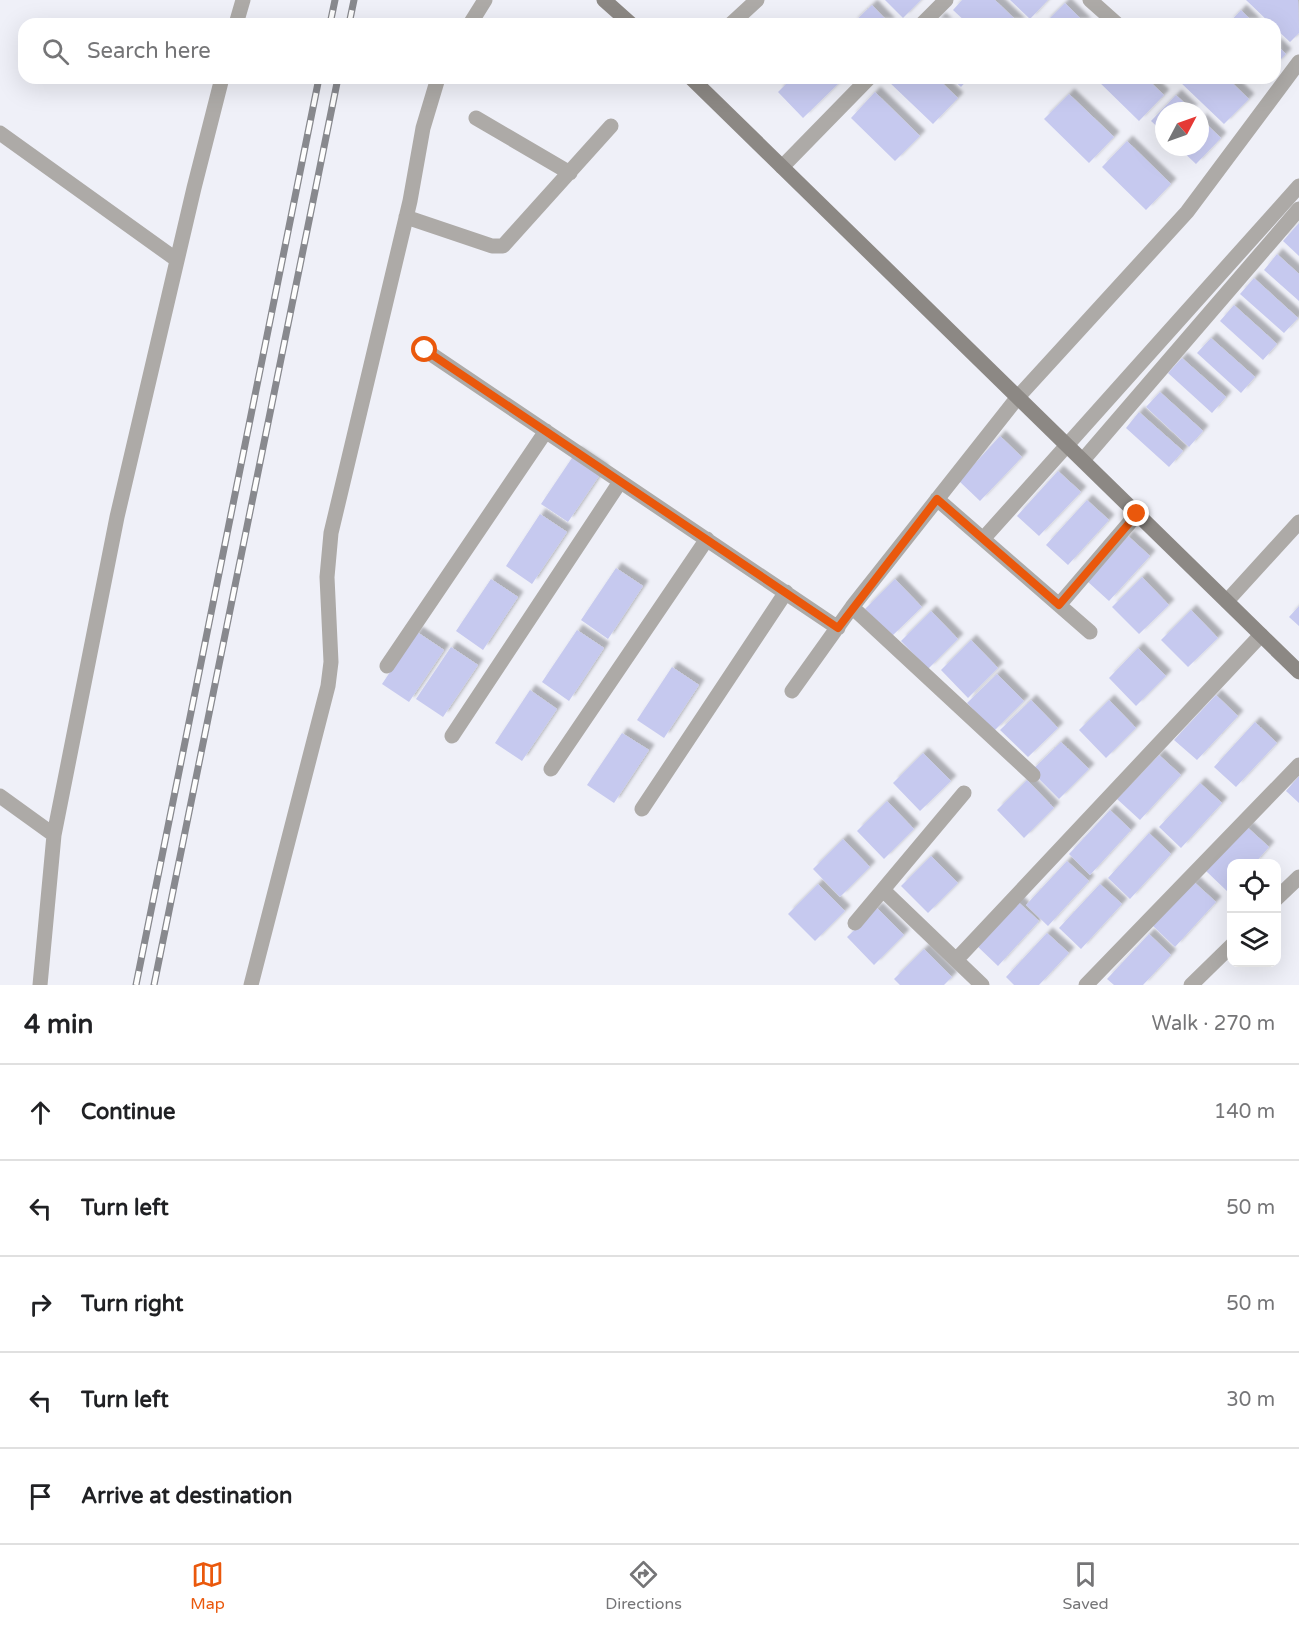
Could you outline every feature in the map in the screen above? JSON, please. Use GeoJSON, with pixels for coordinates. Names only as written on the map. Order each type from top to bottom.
{"type":"FeatureCollection","features":[{"type":"Feature","properties":{"kind":"street"},"geometry":{"type":"LineString","coordinates":[[238,18],[243,0]]}},
{"type":"Feature","properties":{"kind":"street"},"geometry":{"type":"LineString","coordinates":[[474,18],[485,0]]}},
{"type":"Feature","properties":{"kind":"street"},"geometry":{"type":"LineString","coordinates":[[604,0],[624,18]]}},
{"type":"Feature","properties":{"kind":"street"},"geometry":{"type":"LineString","coordinates":[[738,18],[757,0]]}},
{"type":"Feature","properties":{"kind":"street"},"geometry":{"type":"LineString","coordinates":[[928,18],[946,0]]}},
{"type":"Feature","properties":{"kind":"street"},"geometry":{"type":"LineString","coordinates":[[1090,0],[1110,18]]}},
{"type":"Feature","properties":{"kind":"street"},"geometry":{"type":"LineString","coordinates":[[792,691],[852,607],[1018,397],[1187,212],[1299,63]]}},
{"type":"Feature","properties":{"kind":"street"},"geometry":{"type":"LineString","coordinates":[[40,985],[54,835],[117,517],[221,84]]}},
{"type":"Feature","properties":{"kind":"street"},"geometry":{"type":"LineString","coordinates":[[251,985],[328,686],[331,662],[327,577],[331,533],[406,217],[423,129],[436,84]]}},
{"type":"Feature","properties":{"kind":"street"},"geometry":{"type":"LineString","coordinates":[[697,84],[1299,672]]}},
{"type":"Feature","properties":{"kind":"street"},"geometry":{"type":"LineString","coordinates":[[782,167],[864,84]]}},
{"type":"Feature","properties":{"kind":"street"},"geometry":{"type":"LineString","coordinates":[[476,118],[570,173]]}},
{"type":"Feature","properties":{"kind":"street"},"geometry":{"type":"LineString","coordinates":[[406,217],[492,246],[503,246],[611,126]]}},
{"type":"Feature","properties":{"kind":"street"},"geometry":{"type":"LineString","coordinates":[[0,133],[177,260]]}},
{"type":"Feature","properties":{"kind":"street"},"geometry":{"type":"LineString","coordinates":[[983,539],[1299,186]]}},
{"type":"Feature","properties":{"kind":"street"},"geometry":{"type":"LineString","coordinates":[[1083,460],[1299,209]]}},
{"type":"Feature","properties":{"kind":"street"},"geometry":{"type":"LineString","coordinates":[[425,350],[838,628]]}},
{"type":"Feature","properties":{"kind":"street"},"geometry":{"type":"LineString","coordinates":[[387,666],[546,431]]}},
{"type":"Feature","properties":{"kind":"street"},"geometry":{"type":"LineString","coordinates":[[453,736],[620,482]]}},
{"type":"Feature","properties":{"kind":"street"},"geometry":{"type":"LineString","coordinates":[[937,499],[1090,632]]}},
{"type":"Feature","properties":{"kind":"street"},"geometry":{"type":"LineString","coordinates":[[1059,605],[1137,514]]}},
{"type":"Feature","properties":{"kind":"street"},"geometry":{"type":"LineString","coordinates":[[1227,601],[1299,522]]}},
{"type":"Feature","properties":{"kind":"street"},"geometry":{"type":"LineString","coordinates":[[551,769],[707,540]]}},
{"type":"Feature","properties":{"kind":"street"},"geometry":{"type":"LineString","coordinates":[[642,809],[786,592]]}},
{"type":"Feature","properties":{"kind":"street"},"geometry":{"type":"LineString","coordinates":[[852,607],[1033,776]]}},
{"type":"Feature","properties":{"kind":"street"},"geometry":{"type":"LineString","coordinates":[[956,960],[1261,634]]}},
{"type":"Feature","properties":{"kind":"street"},"geometry":{"type":"LineString","coordinates":[[1086,985],[1299,765]]}},
{"type":"Feature","properties":{"kind":"street"},"geometry":{"type":"LineString","coordinates":[[855,923],[964,793]]}},
{"type":"Feature","properties":{"kind":"street"},"geometry":{"type":"LineString","coordinates":[[0,796],[54,835]]}},
{"type":"Feature","properties":{"kind":"street"},"geometry":{"type":"LineString","coordinates":[[1281,894],[1299,877]]}},
{"type":"Feature","properties":{"kind":"street"},"geometry":{"type":"LineString","coordinates":[[883,890],[982,985]]}},
{"type":"Feature","properties":{"kind":"street"},"geometry":{"type":"LineString","coordinates":[[1191,985],[1227,950]]}},
{"type":"Feature","properties":{"kind":"building"},"geometry":{"type":"Polygon","coordinates":[[[885,0],[921,0],[903,18],[885,0]]]}},
{"type":"Feature","properties":{"kind":"building"},"geometry":{"type":"Polygon","coordinates":[[[962,0],[995,0],[1014,18],[962,18],[953,10],[962,0]]]}},
{"type":"Feature","properties":{"kind":"building"},"geometry":{"type":"Polygon","coordinates":[[[1010,0],[1048,0],[1031,18],[1010,0]]]}},
{"type":"Feature","properties":{"kind":"building"},"geometry":{"type":"Polygon","coordinates":[[[1246,0],[1298,0],[1299,33],[1290,42],[1281,34],[1281,18],[1265,18],[1246,0]]]}},
{"type":"Feature","properties":{"kind":"building"},"geometry":{"type":"Polygon","coordinates":[[[1065,3],[1080,18],[1050,18],[1065,3]]]}},
{"type":"Feature","properties":{"kind":"building"},"geometry":{"type":"Polygon","coordinates":[[[872,5],[884,18],[858,18],[872,5]]]}},
{"type":"Feature","properties":{"kind":"building"},"geometry":{"type":"Polygon","coordinates":[[[1241,10],[1249,18],[1234,18],[1241,10]]]}},
{"type":"Feature","properties":{"kind":"building"},"geometry":{"type":"Polygon","coordinates":[[[1281,49],[1286,54],[1281,59],[1281,49]]]}},
{"type":"Feature","properties":{"kind":"building"},"geometry":{"type":"Polygon","coordinates":[[[786,84],[838,84],[803,118],[778,92],[786,84]]]}},
{"type":"Feature","properties":{"kind":"building"},"geometry":{"type":"Polygon","coordinates":[[[891,84],[943,84],[958,98],[933,124],[891,84]]]}},
{"type":"Feature","properties":{"kind":"building"},"geometry":{"type":"Polygon","coordinates":[[[1101,84],[1152,84],[1164,95],[1139,121],[1101,84]]]}},
{"type":"Feature","properties":{"kind":"building"},"geometry":{"type":"Polygon","coordinates":[[[1182,84],[1233,84],[1249,99],[1224,124],[1209,110],[1209,102],[1201,102],[1182,84]]]}},
{"type":"Feature","properties":{"kind":"building"},"geometry":{"type":"Polygon","coordinates":[[[875,92],[920,136],[895,161],[851,118],[875,92]]]}},
{"type":"Feature","properties":{"kind":"building"},"geometry":{"type":"Polygon","coordinates":[[[1069,94],[1114,137],[1089,163],[1044,119],[1069,94]]]}},
{"type":"Feature","properties":{"kind":"building"},"geometry":{"type":"Polygon","coordinates":[[[1176,95],[1183,102],[1169,102],[1176,95]]]}},
{"type":"Feature","properties":{"kind":"building"},"geometry":{"type":"Polygon","coordinates":[[[1209,127],[1221,138],[1209,150],[1209,127]]]}},
{"type":"Feature","properties":{"kind":"building"},"geometry":{"type":"Polygon","coordinates":[[[1127,141],[1171,184],[1146,210],[1102,167],[1127,141]]]}},
{"type":"Feature","properties":{"kind":"building"},"geometry":{"type":"Polygon","coordinates":[[[1188,156],[1204,156],[1196,164],[1188,156]]]}},
{"type":"Feature","properties":{"kind":"building"},"geometry":{"type":"Polygon","coordinates":[[[1299,223],[1299,256],[1283,241],[1299,223]]]}},
{"type":"Feature","properties":{"kind":"building"},"geometry":{"type":"Polygon","coordinates":[[[1277,254],[1299,274],[1299,301],[1264,270],[1277,254]]]}},
{"type":"Feature","properties":{"kind":"building"},"geometry":{"type":"Polygon","coordinates":[[[1254,278],[1298,318],[1284,333],[1240,294],[1254,278]]]}},
{"type":"Feature","properties":{"kind":"building"},"geometry":{"type":"Polygon","coordinates":[[[1234,305],[1277,344],[1263,360],[1220,321],[1234,305]]]}},
{"type":"Feature","properties":{"kind":"building"},"geometry":{"type":"Polygon","coordinates":[[[1211,338],[1255,377],[1241,393],[1197,353],[1211,338]]]}},
{"type":"Feature","properties":{"kind":"building"},"geometry":{"type":"Polygon","coordinates":[[[1182,358],[1226,397],[1212,413],[1168,373],[1182,358]]]}},
{"type":"Feature","properties":{"kind":"building"},"geometry":{"type":"Polygon","coordinates":[[[1160,392],[1203,431],[1189,447],[1146,407],[1160,392]]]}},
{"type":"Feature","properties":{"kind":"building"},"geometry":{"type":"Polygon","coordinates":[[[1139,412],[1183,451],[1169,467],[1126,428],[1139,412]]]}},
{"type":"Feature","properties":{"kind":"building"},"geometry":{"type":"Polygon","coordinates":[[[1000,436],[1022,457],[980,501],[959,481],[1000,436]]]}},
{"type":"Feature","properties":{"kind":"building"},"geometry":{"type":"Polygon","coordinates":[[[576,452],[603,470],[568,522],[541,504],[576,452]]]}},
{"type":"Feature","properties":{"kind":"building"},"geometry":{"type":"Polygon","coordinates":[[[1058,471],[1081,492],[1039,536],[1017,516],[1058,471]]]}},
{"type":"Feature","properties":{"kind":"building"},"geometry":{"type":"Polygon","coordinates":[[[1087,500],[1109,520],[1068,565],[1046,545],[1087,500]]]}},
{"type":"Feature","properties":{"kind":"building"},"geometry":{"type":"Polygon","coordinates":[[[540,514],[567,532],[532,584],[506,566],[540,514]]]}},
{"type":"Feature","properties":{"kind":"building"},"geometry":{"type":"Polygon","coordinates":[[[1128,536],[1150,556],[1109,601],[1087,581],[1128,536]]]}},
{"type":"Feature","properties":{"kind":"building"},"geometry":{"type":"Polygon","coordinates":[[[616,568],[643,586],[608,639],[581,620],[616,568]]]}},
{"type":"Feature","properties":{"kind":"building"},"geometry":{"type":"Polygon","coordinates":[[[1142,577],[1169,605],[1139,634],[1112,607],[1142,577]]]}},
{"type":"Feature","properties":{"kind":"building"},"geometry":{"type":"Polygon","coordinates":[[[491,579],[518,597],[483,650],[456,631],[491,579]]]}},
{"type":"Feature","properties":{"kind":"building"},"geometry":{"type":"Polygon","coordinates":[[[895,579],[922,607],[892,636],[865,609],[895,579]]]}},
{"type":"Feature","properties":{"kind":"building"},"geometry":{"type":"Polygon","coordinates":[[[1299,606],[1299,626],[1289,617],[1299,606]]]}},
{"type":"Feature","properties":{"kind":"building"},"geometry":{"type":"Polygon","coordinates":[[[1191,610],[1218,638],[1188,667],[1161,640],[1191,610]]]}},
{"type":"Feature","properties":{"kind":"building"},"geometry":{"type":"Polygon","coordinates":[[[931,611],[958,639],[928,669],[901,641],[931,611]]]}},
{"type":"Feature","properties":{"kind":"building"},"geometry":{"type":"Polygon","coordinates":[[[577,630],[604,648],[569,701],[542,682],[577,630]]]}},
{"type":"Feature","properties":{"kind":"building"},"geometry":{"type":"Polygon","coordinates":[[[417,632],[444,650],[409,702],[382,684],[417,632]]]}},
{"type":"Feature","properties":{"kind":"building"},"geometry":{"type":"Polygon","coordinates":[[[971,640],[998,668],[968,698],[941,670],[971,640]]]}},
{"type":"Feature","properties":{"kind":"building"},"geometry":{"type":"Polygon","coordinates":[[[451,647],[478,665],[443,717],[416,699],[451,647]]]}},
{"type":"Feature","properties":{"kind":"building"},"geometry":{"type":"Polygon","coordinates":[[[1138,648],[1166,676],[1136,706],[1109,678],[1138,648]]]}},
{"type":"Feature","properties":{"kind":"building"},"geometry":{"type":"Polygon","coordinates":[[[672,667],[699,685],[664,738],[637,720],[672,667]]]}},
{"type":"Feature","properties":{"kind":"building"},"geometry":{"type":"Polygon","coordinates":[[[997,674],[1024,701],[994,731],[967,703],[997,674]]]}},
{"type":"Feature","properties":{"kind":"building"},"geometry":{"type":"Polygon","coordinates":[[[530,690],[557,709],[522,761],[495,743],[530,690]]]}},
{"type":"Feature","properties":{"kind":"building"},"geometry":{"type":"Polygon","coordinates":[[[1216,695],[1238,716],[1197,760],[1174,740],[1216,695]]]}},
{"type":"Feature","properties":{"kind":"building"},"geometry":{"type":"Polygon","coordinates":[[[1031,700],[1058,728],[1028,757],[1000,730],[1031,700]]]}},
{"type":"Feature","properties":{"kind":"building"},"geometry":{"type":"Polygon","coordinates":[[[1109,700],[1136,728],[1106,758],[1079,730],[1109,700]]]}},
{"type":"Feature","properties":{"kind":"building"},"geometry":{"type":"Polygon","coordinates":[[[1255,722],[1277,743],[1236,787],[1214,767],[1255,722]]]}},
{"type":"Feature","properties":{"kind":"building"},"geometry":{"type":"Polygon","coordinates":[[[622,733],[649,750],[614,803],[587,785],[622,733]]]}},
{"type":"Feature","properties":{"kind":"building"},"geometry":{"type":"Polygon","coordinates":[[[1061,742],[1089,769],[1059,799],[1031,771],[1061,742]]]}},
{"type":"Feature","properties":{"kind":"building"},"geometry":{"type":"Polygon","coordinates":[[[923,753],[951,781],[920,811],[893,783],[923,753]]]}},
{"type":"Feature","properties":{"kind":"building"},"geometry":{"type":"Polygon","coordinates":[[[1159,755],[1181,775],[1140,820],[1117,799],[1159,755]]]}},
{"type":"Feature","properties":{"kind":"building"},"geometry":{"type":"Polygon","coordinates":[[[1299,776],[1299,803],[1286,791],[1299,776]]]}},
{"type":"Feature","properties":{"kind":"building"},"geometry":{"type":"Polygon","coordinates":[[[1027,780],[1054,808],[1024,838],[997,810],[1027,780]]]}},
{"type":"Feature","properties":{"kind":"building"},"geometry":{"type":"Polygon","coordinates":[[[1200,783],[1222,803],[1181,848],[1159,827],[1200,783]]]}},
{"type":"Feature","properties":{"kind":"building"},"geometry":{"type":"Polygon","coordinates":[[[887,801],[914,829],[884,859],[857,831],[887,801]]]}},
{"type":"Feature","properties":{"kind":"building"},"geometry":{"type":"Polygon","coordinates":[[[1110,810],[1131,830],[1090,875],[1069,854],[1110,810]]]}},
{"type":"Feature","properties":{"kind":"building"},"geometry":{"type":"Polygon","coordinates":[[[1247,827],[1269,847],[1258,859],[1227,859],[1227,891],[1206,871],[1247,827]]]}},
{"type":"Feature","properties":{"kind":"building"},"geometry":{"type":"Polygon","coordinates":[[[1149,833],[1171,854],[1130,899],[1108,878],[1149,833]]]}},
{"type":"Feature","properties":{"kind":"building"},"geometry":{"type":"Polygon","coordinates":[[[843,839],[870,867],[840,897],[813,869],[843,839]]]}},
{"type":"Feature","properties":{"kind":"building"},"geometry":{"type":"Polygon","coordinates":[[[931,856],[958,883],[928,913],[901,886],[931,856]]]}},
{"type":"Feature","properties":{"kind":"building"},"geometry":{"type":"Polygon","coordinates":[[[1067,861],[1089,881],[1048,926],[1026,905],[1067,861]]]}},
{"type":"Feature","properties":{"kind":"building"},"geometry":{"type":"Polygon","coordinates":[[[1194,882],[1216,902],[1175,947],[1153,926],[1194,882]]]}},
{"type":"Feature","properties":{"kind":"building"},"geometry":{"type":"Polygon","coordinates":[[[818,884],[845,911],[815,941],[788,914],[818,884]]]}},
{"type":"Feature","properties":{"kind":"building"},"geometry":{"type":"Polygon","coordinates":[[[1100,884],[1122,904],[1081,949],[1059,928],[1100,884]]]}},
{"type":"Feature","properties":{"kind":"building"},"geometry":{"type":"Polygon","coordinates":[[[1017,901],[1039,921],[998,966],[976,945],[1017,901]]]}},
{"type":"Feature","properties":{"kind":"building"},"geometry":{"type":"Polygon","coordinates":[[[877,908],[904,935],[874,965],[847,937],[877,908]]]}},
{"type":"Feature","properties":{"kind":"building"},"geometry":{"type":"Polygon","coordinates":[[[1047,933],[1069,953],[1039,985],[1014,985],[1006,977],[1047,933]]]}},
{"type":"Feature","properties":{"kind":"building"},"geometry":{"type":"Polygon","coordinates":[[[1149,934],[1171,955],[1143,985],[1114,985],[1107,979],[1149,934]]]}},
{"type":"Feature","properties":{"kind":"building"},"geometry":{"type":"Polygon","coordinates":[[[924,949],[952,977],[944,985],[900,985],[894,979],[924,949]]]}},
{"type":"Feature","properties":{"kind":"railway"},"geometry":{"type":"LineString","coordinates":[[331,18],[335,0]]}},
{"type":"Feature","properties":{"kind":"railway"},"geometry":{"type":"LineString","coordinates":[[350,18],[354,0]]}},
{"type":"Feature","properties":{"kind":"railway"},"geometry":{"type":"LineString","coordinates":[[136,985],[318,84]]}},
{"type":"Feature","properties":{"kind":"railway"},"geometry":{"type":"LineString","coordinates":[[154,985],[337,84]]}},
{"type":"Feature","properties":{"kind":"route"},"geometry":{"type":"LineString","coordinates":[[425,350],[838,628],[937,499],[1059,605],[1137,514]]}}]}
